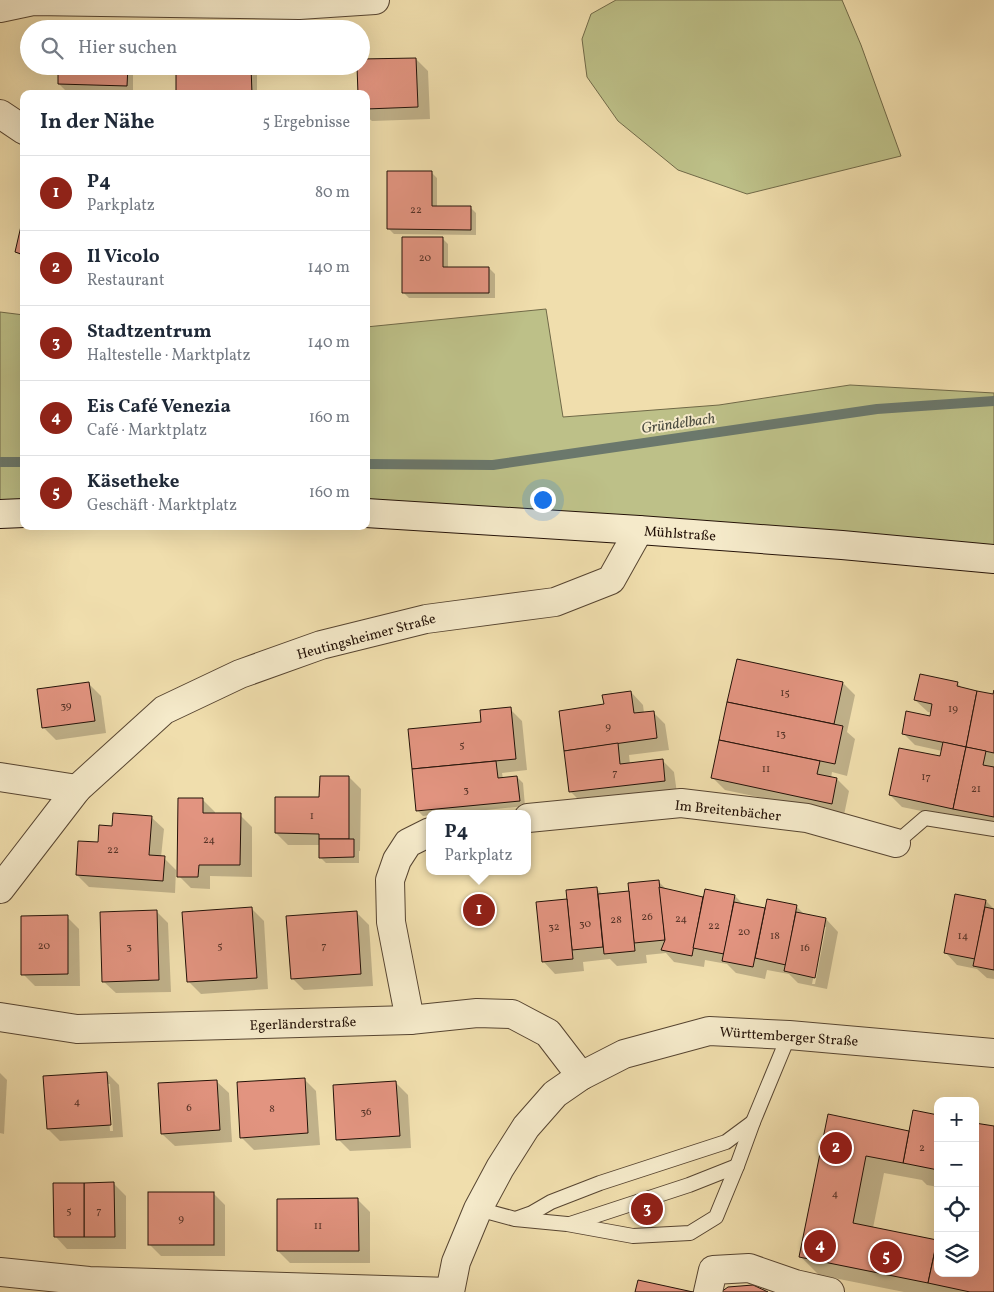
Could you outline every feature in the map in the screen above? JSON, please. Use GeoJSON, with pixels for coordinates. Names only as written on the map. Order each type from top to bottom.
{"type":"FeatureCollection","features":[{"type":"Feature","properties":{"kind":"street"},"geometry":{"type":"LineString","coordinates":[[0,8],[33,1],[299,5],[375,0]]}},
{"type":"Feature","properties":{"kind":"street"},"geometry":{"type":"LineString","coordinates":[[0,114],[20,127]]}},
{"type":"Feature","properties":{"kind":"street"},"geometry":{"type":"LineString","coordinates":[[0,514],[20,513]]}},
{"type":"Feature","properties":{"kind":"street","name":"Mühlstraße"},"geometry":{"type":"LineString","coordinates":[[370,513],[639,530],[842,545],[994,559]]}},
{"type":"Feature","properties":{"kind":"street","name":"Heutingsheimer Straße"},"geometry":{"type":"LineString","coordinates":[[0,889],[77,790],[164,710],[240,674],[321,645],[426,619],[555,602],[611,580],[639,530]]}},
{"type":"Feature","properties":{"kind":"street"},"geometry":{"type":"LineString","coordinates":[[0,777],[77,790]]}},
{"type":"Feature","properties":{"kind":"street","name":"Im Breitenbächer"},"geometry":{"type":"LineString","coordinates":[[531,818],[681,803],[807,818],[896,843]]}},
{"type":"Feature","properties":{"kind":"street"},"geometry":{"type":"LineString","coordinates":[[410,1020],[391,922],[390,880],[397,860],[408,843],[426,834]]}},
{"type":"Feature","properties":{"kind":"street","name":"Egerländerstraße"},"geometry":{"type":"LineString","coordinates":[[0,1017],[77,1029],[410,1020],[477,1013],[512,1014],[548,1033],[581,1076]]}},
{"type":"Feature","properties":{"kind":"street","name":"Württemberger Straße"},"geometry":{"type":"LineString","coordinates":[[450,1292],[456,1262],[478,1209],[500,1168],[526,1127],[555,1094],[581,1076],[624,1054],[709,1031],[789,1035],[994,1053]]}},
{"type":"Feature","properties":{"kind":"street"},"geometry":{"type":"LineString","coordinates":[[708,1292],[713,1270],[749,1268],[796,1284],[830,1292]]}},
{"type":"Feature","properties":{"kind":"street"},"geometry":{"type":"LineString","coordinates":[[0,1272],[89,1281],[450,1292]]}},
{"type":"Feature","properties":{"kind":"lane"},"geometry":{"type":"LineString","coordinates":[[896,843],[925,818],[994,829]]}},
{"type":"Feature","properties":{"kind":"lane"},"geometry":{"type":"LineString","coordinates":[[478,1209],[515,1219],[567,1224],[633,1236],[690,1233],[716,1217],[789,1035]]}},
{"type":"Feature","properties":{"kind":"lane"},"geometry":{"type":"LineString","coordinates":[[515,1219],[532,1213],[551,1202],[600,1183],[726,1142],[753,1122]]}},
{"type":"Feature","properties":{"kind":"lane"},"geometry":{"type":"LineString","coordinates":[[567,1224],[689,1185],[737,1166]]}},
{"type":"Feature","properties":{"kind":"green space"},"geometry":{"type":"Polygon","coordinates":[[[616,0],[842,0],[861,45],[901,156],[747,194],[678,170],[618,121],[587,77],[582,39],[591,14],[616,0]]]}},
{"type":"Feature","properties":{"kind":"green space"},"geometry":{"type":"Polygon","coordinates":[[[546,309],[563,417],[719,405],[850,385],[994,393],[994,559],[370,513],[370,327],[546,309]]]}},
{"type":"Feature","properties":{"kind":"green space"},"geometry":{"type":"Polygon","coordinates":[[[0,312],[20,314],[20,513],[0,514],[0,312]]]}},
{"type":"Feature","properties":{"kind":"building"},"geometry":{"type":"Polygon","coordinates":[[[416,58],[418,107],[370,109],[370,90],[358,90],[357,75],[370,75],[370,59],[416,58]]]}},
{"type":"Feature","properties":{"kind":"building"},"geometry":{"type":"Polygon","coordinates":[[[58,75],[128,75],[127,86],[58,84],[58,75]]]}},
{"type":"Feature","properties":{"kind":"building"},"geometry":{"type":"Polygon","coordinates":[[[176,75],[251,75],[252,90],[176,90],[176,75]]]}},
{"type":"Feature","properties":{"kind":"building"},"geometry":{"type":"Polygon","coordinates":[[[387,171],[432,171],[432,206],[471,206],[471,230],[387,229],[387,171]]]}},
{"type":"Feature","properties":{"kind":"building"},"geometry":{"type":"Polygon","coordinates":[[[20,230],[20,254],[15,252],[20,230]]]}},
{"type":"Feature","properties":{"kind":"building"},"geometry":{"type":"Polygon","coordinates":[[[402,237],[443,237],[443,267],[489,267],[489,293],[402,293],[402,237]]]}},
{"type":"Feature","properties":{"kind":"building"},"geometry":{"type":"Polygon","coordinates":[[[737,659],[843,682],[834,724],[727,702],[737,659]]]}},
{"type":"Feature","properties":{"kind":"building"},"geometry":{"type":"Polygon","coordinates":[[[920,674],[958,682],[957,686],[977,691],[966,747],[902,734],[906,711],[930,716],[932,704],[914,700],[920,674]]]}},
{"type":"Feature","properties":{"kind":"building"},"geometry":{"type":"Polygon","coordinates":[[[89,682],[95,721],[42,728],[37,689],[89,682]]]}},
{"type":"Feature","properties":{"kind":"building"},"geometry":{"type":"Polygon","coordinates":[[[994,690],[994,753],[966,747],[977,691],[993,694],[994,690]]]}},
{"type":"Feature","properties":{"kind":"building"},"geometry":{"type":"Polygon","coordinates":[[[631,691],[634,713],[654,711],[657,738],[564,751],[559,711],[604,704],[602,695],[631,691]]]}},
{"type":"Feature","properties":{"kind":"building"},"geometry":{"type":"Polygon","coordinates":[[[727,702],[843,726],[835,764],[719,740],[727,702]]]}},
{"type":"Feature","properties":{"kind":"building"},"geometry":{"type":"Polygon","coordinates":[[[511,707],[516,759],[412,769],[408,729],[481,722],[480,710],[511,707]]]}},
{"type":"Feature","properties":{"kind":"building"},"geometry":{"type":"Polygon","coordinates":[[[719,740],[820,761],[817,774],[837,778],[832,804],[711,778],[719,740]]]}},
{"type":"Feature","properties":{"kind":"building"},"geometry":{"type":"Polygon","coordinates":[[[943,742],[966,747],[953,809],[889,795],[899,748],[940,756],[943,742]]]}},
{"type":"Feature","properties":{"kind":"building"},"geometry":{"type":"Polygon","coordinates":[[[618,743],[620,764],[663,759],[665,781],[569,792],[564,751],[618,743]]]}},
{"type":"Feature","properties":{"kind":"building"},"geometry":{"type":"Polygon","coordinates":[[[966,747],[986,751],[983,765],[994,767],[994,817],[953,809],[966,747]]]}},
{"type":"Feature","properties":{"kind":"building"},"geometry":{"type":"Polygon","coordinates":[[[496,761],[498,778],[517,776],[520,801],[416,811],[412,769],[496,761]]]}},
{"type":"Feature","properties":{"kind":"building"},"geometry":{"type":"Polygon","coordinates":[[[320,776],[349,776],[349,839],[319,839],[319,834],[275,833],[275,797],[319,797],[320,776]]]}},
{"type":"Feature","properties":{"kind":"building"},"geometry":{"type":"Polygon","coordinates":[[[178,798],[203,798],[203,813],[241,813],[240,865],[199,865],[198,877],[177,877],[178,798]]]}},
{"type":"Feature","properties":{"kind":"building"},"geometry":{"type":"Polygon","coordinates":[[[113,813],[152,816],[149,855],[165,856],[163,881],[76,875],[78,841],[98,842],[99,825],[112,826],[113,813]]]}},
{"type":"Feature","properties":{"kind":"building"},"geometry":{"type":"Polygon","coordinates":[[[319,839],[354,839],[354,857],[319,858],[319,839]]]}},
{"type":"Feature","properties":{"kind":"building"},"geometry":{"type":"Polygon","coordinates":[[[659,880],[665,940],[634,943],[628,883],[659,880]]]}},
{"type":"Feature","properties":{"kind":"building"},"geometry":{"type":"Polygon","coordinates":[[[597,887],[603,947],[572,950],[566,890],[597,887]]]}},
{"type":"Feature","properties":{"kind":"building"},"geometry":{"type":"Polygon","coordinates":[[[659,887],[703,897],[692,956],[661,950],[665,940],[659,887]]]}},
{"type":"Feature","properties":{"kind":"building"},"geometry":{"type":"Polygon","coordinates":[[[705,889],[735,895],[724,954],[693,948],[705,889]]]}},
{"type":"Feature","properties":{"kind":"building"},"geometry":{"type":"Polygon","coordinates":[[[629,891],[635,951],[604,954],[598,894],[629,891]]]}},
{"type":"Feature","properties":{"kind":"building"},"geometry":{"type":"Polygon","coordinates":[[[955,894],[986,900],[975,959],[944,953],[955,894]]]}},
{"type":"Feature","properties":{"kind":"building"},"geometry":{"type":"Polygon","coordinates":[[[567,899],[573,959],[542,962],[536,902],[567,899]]]}},
{"type":"Feature","properties":{"kind":"building"},"geometry":{"type":"Polygon","coordinates":[[[767,899],[797,905],[786,965],[755,958],[767,899]]]}},
{"type":"Feature","properties":{"kind":"building"},"geometry":{"type":"Polygon","coordinates":[[[734,902],[765,908],[753,967],[722,961],[734,902]]]}},
{"type":"Feature","properties":{"kind":"building"},"geometry":{"type":"Polygon","coordinates":[[[252,907],[257,978],[187,982],[182,912],[252,907]]]}},
{"type":"Feature","properties":{"kind":"building"},"geometry":{"type":"Polygon","coordinates":[[[985,907],[994,909],[994,970],[973,966],[985,907]]]}},
{"type":"Feature","properties":{"kind":"building"},"geometry":{"type":"Polygon","coordinates":[[[157,910],[159,980],[102,982],[100,912],[157,910]]]}},
{"type":"Feature","properties":{"kind":"building"},"geometry":{"type":"Polygon","coordinates":[[[357,911],[361,974],[291,979],[286,916],[357,911]]]}},
{"type":"Feature","properties":{"kind":"building"},"geometry":{"type":"Polygon","coordinates":[[[796,912],[826,918],[815,978],[784,971],[796,912]]]}},
{"type":"Feature","properties":{"kind":"building"},"geometry":{"type":"Polygon","coordinates":[[[68,915],[68,974],[21,975],[21,916],[68,915]]]}},
{"type":"Feature","properties":{"kind":"building"},"geometry":{"type":"Polygon","coordinates":[[[107,1072],[111,1125],[47,1129],[43,1076],[107,1072]]]}},
{"type":"Feature","properties":{"kind":"building"},"geometry":{"type":"Polygon","coordinates":[[[305,1078],[308,1133],[240,1138],[237,1082],[305,1078]]]}},
{"type":"Feature","properties":{"kind":"building"},"geometry":{"type":"Polygon","coordinates":[[[217,1080],[220,1130],[161,1134],[158,1083],[217,1080]]]}},
{"type":"Feature","properties":{"kind":"building"},"geometry":{"type":"Polygon","coordinates":[[[396,1081],[400,1136],[336,1140],[333,1085],[396,1081]]]}},
{"type":"Feature","properties":{"kind":"building"},"geometry":{"type":"Polygon","coordinates":[[[913,1110],[934,1114],[934,1169],[903,1163],[913,1110]]]}},
{"type":"Feature","properties":{"kind":"building"},"geometry":{"type":"Polygon","coordinates":[[[828,1114],[909,1131],[903,1163],[866,1156],[853,1223],[934,1239],[934,1254],[928,1283],[799,1257],[828,1114]]]}},
{"type":"Feature","properties":{"kind":"building"},"geometry":{"type":"Polygon","coordinates":[[[979,1124],[994,1126],[994,1292],[970,1292],[928,1283],[934,1255],[934,1277],[979,1277],[979,1124]]]}},
{"type":"Feature","properties":{"kind":"building"},"geometry":{"type":"Polygon","coordinates":[[[114,1182],[115,1237],[84,1237],[84,1183],[114,1182]]]}},
{"type":"Feature","properties":{"kind":"building"},"geometry":{"type":"Polygon","coordinates":[[[53,1183],[84,1183],[84,1237],[54,1237],[53,1183]]]}},
{"type":"Feature","properties":{"kind":"building"},"geometry":{"type":"Polygon","coordinates":[[[148,1192],[214,1192],[214,1245],[148,1245],[148,1192]]]}},
{"type":"Feature","properties":{"kind":"building"},"geometry":{"type":"Polygon","coordinates":[[[358,1198],[359,1251],[277,1251],[277,1199],[358,1198]]]}},
{"type":"Feature","properties":{"kind":"building"},"geometry":{"type":"Polygon","coordinates":[[[638,1280],[693,1292],[635,1292],[638,1280]]]}},
{"type":"Feature","properties":{"kind":"building"},"geometry":{"type":"Polygon","coordinates":[[[753,1285],[768,1292],[721,1292],[728,1287],[753,1285]]]}},
{"type":"Feature","properties":{"kind":"waterway","name":"Gründelbach"},"geometry":{"type":"LineString","coordinates":[[370,464],[493,465],[877,409],[994,401]]}},
{"type":"Feature","properties":{"kind":"waterway","name":"Gründelbach"},"geometry":{"type":"LineString","coordinates":[[0,462],[20,462]]}},
{"type":"Feature","properties":{"kind":"place","name":"P4"},"geometry":{"type":"Point","coordinates":[479,910]}},
{"type":"Feature","properties":{"kind":"place","name":"Il Vicolo"},"geometry":{"type":"Point","coordinates":[836,1148]}},
{"type":"Feature","properties":{"kind":"place","name":"Stadtzentrum"},"geometry":{"type":"Point","coordinates":[647,1209]}},
{"type":"Feature","properties":{"kind":"place","name":"Eis Café Venezia"},"geometry":{"type":"Point","coordinates":[820,1246]}},
{"type":"Feature","properties":{"kind":"place","name":"Käsetheke"},"geometry":{"type":"Point","coordinates":[886,1257]}}]}
